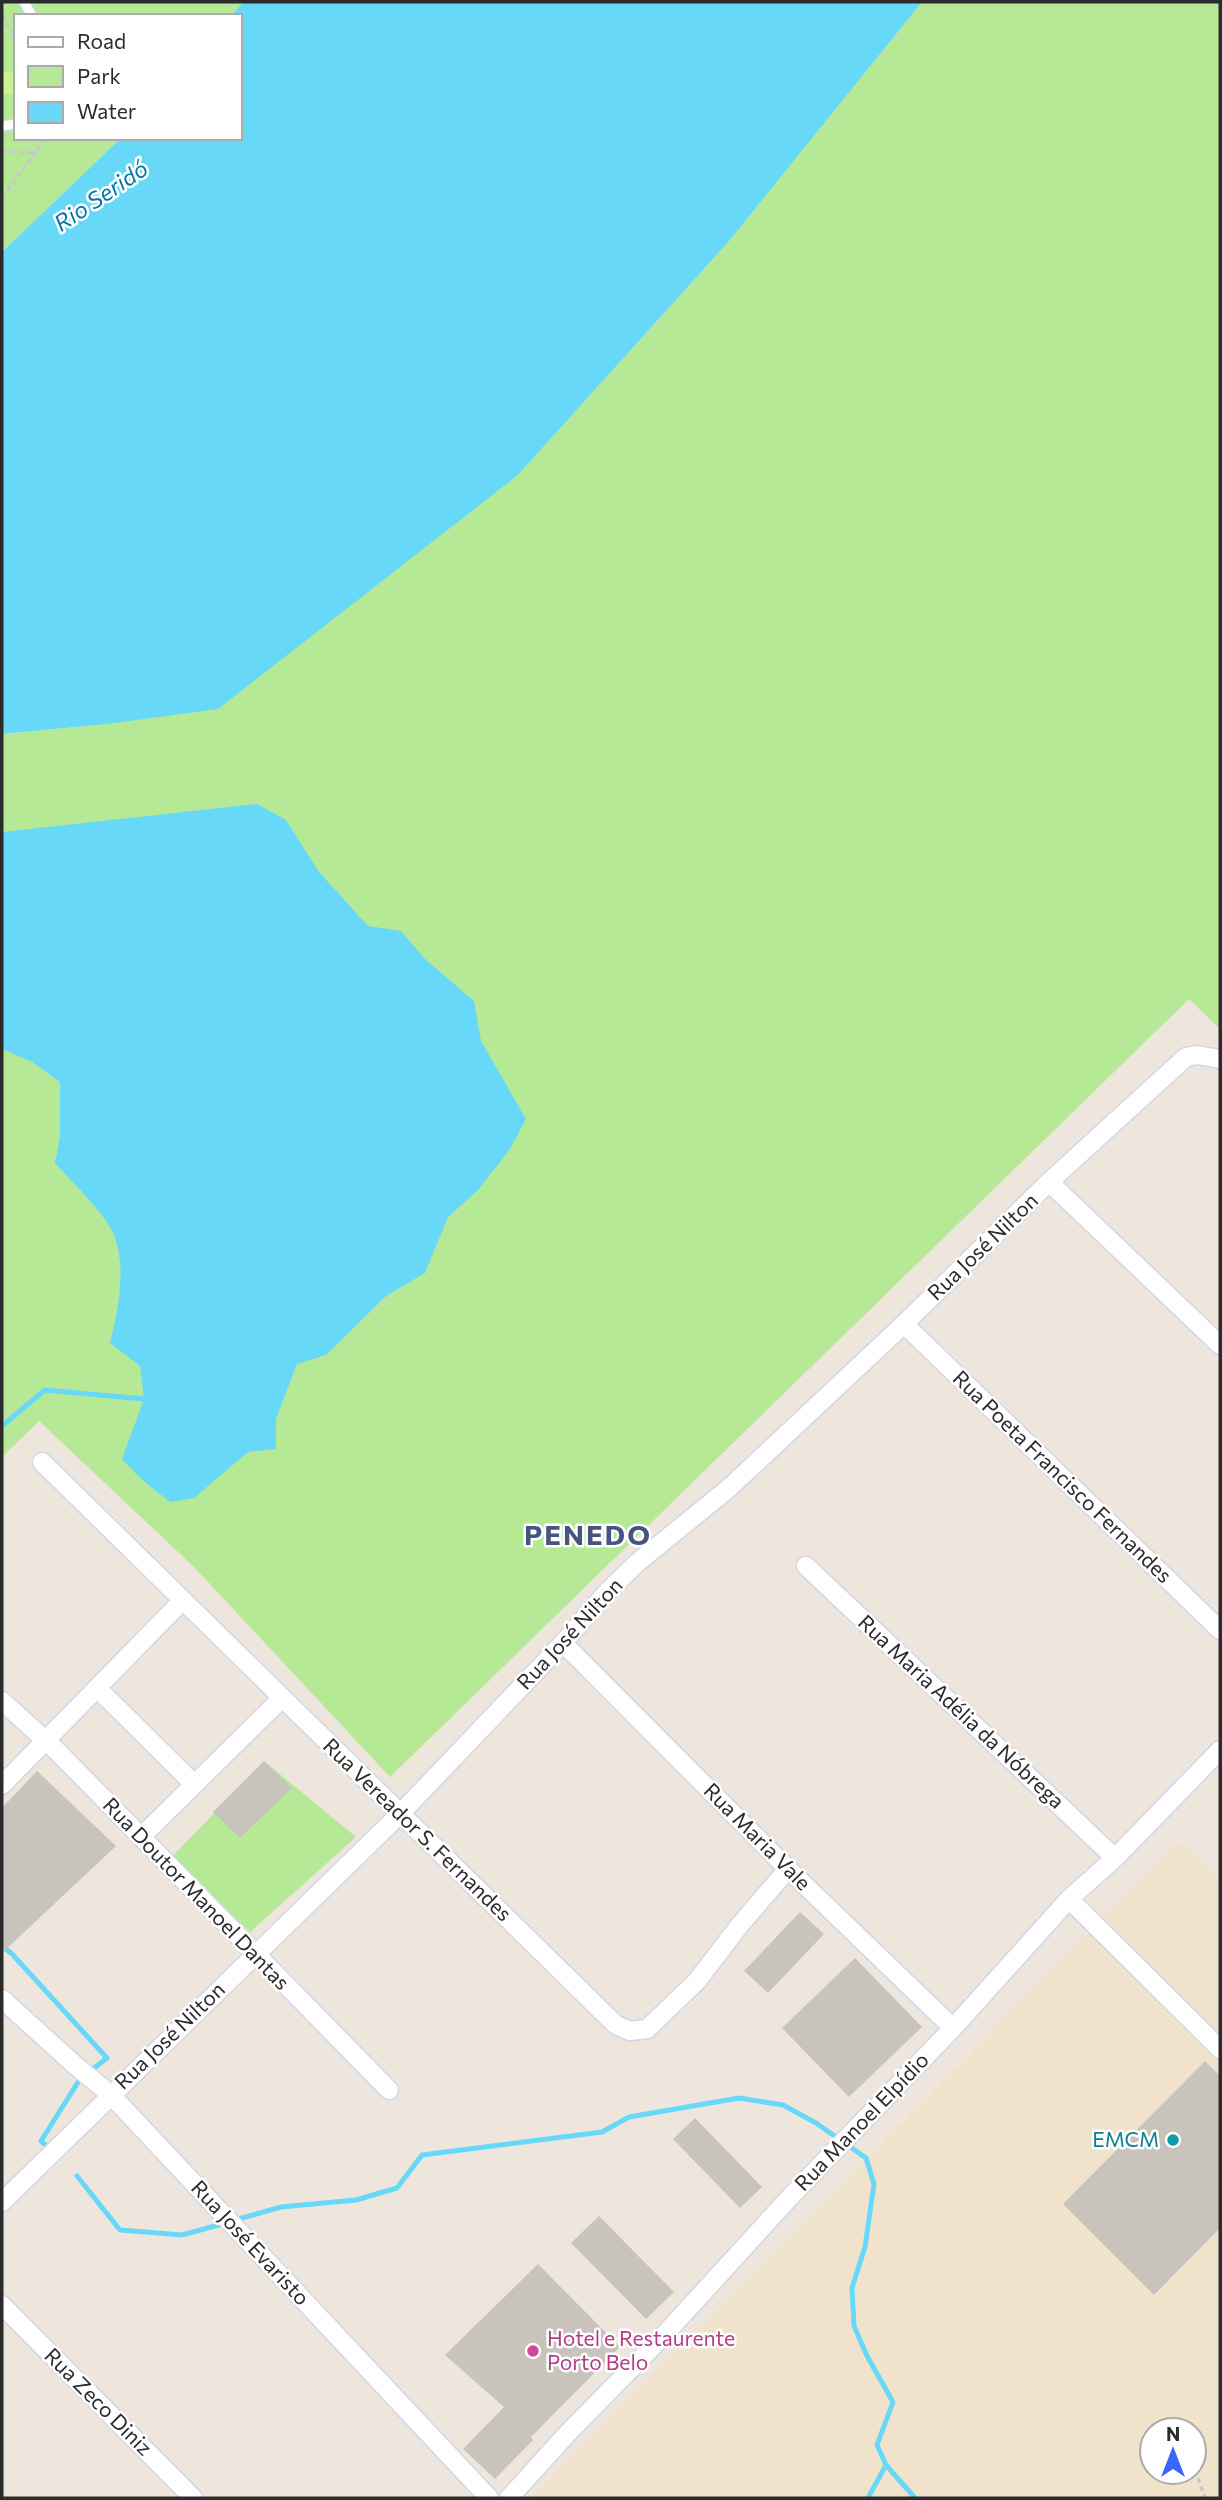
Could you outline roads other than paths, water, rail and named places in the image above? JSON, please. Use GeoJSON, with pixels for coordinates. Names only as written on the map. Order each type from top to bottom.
{"type":"FeatureCollection","features":[{"type":"Feature","properties":{"kind":"street","name":"Rua José Nilton"},"geometry":{"type":"LineString","coordinates":[[2,2202],[400,1814],[630,1570],[729,1488],[904,1324],[1049,1182],[1186,1057],[1197,1055],[1220,1059]]}},
{"type":"Feature","properties":{"kind":"street"},"geometry":{"type":"LineString","coordinates":[[1049,1182],[1220,1345]]}},
{"type":"Feature","properties":{"kind":"street","name":"Rua Poeta Francisco Fernandes"},"geometry":{"type":"LineString","coordinates":[[904,1324],[1220,1630]]}},
{"type":"Feature","properties":{"kind":"street","name":"Rua Vereador S. Fernandes"},"geometry":{"type":"LineString","coordinates":[[42,1462],[616,2025],[630,2031],[647,2029],[697,1981],[788,1869]]}},
{"type":"Feature","properties":{"kind":"street","name":"Rua Maria Adélia da Nóbrega"},"geometry":{"type":"LineString","coordinates":[[806,1566],[1115,1858]]}},
{"type":"Feature","properties":{"kind":"street"},"geometry":{"type":"LineString","coordinates":[[2,1785],[183,1601]]}},
{"type":"Feature","properties":{"kind":"street","name":"Rua Maria Vale"},"geometry":{"type":"LineString","coordinates":[[563,1643],[788,1869],[953,2028]]}},
{"type":"Feature","properties":{"kind":"street"},"geometry":{"type":"LineString","coordinates":[[97,1688],[194,1784]]}},
{"type":"Feature","properties":{"kind":"street"},"geometry":{"type":"LineString","coordinates":[[141,1837],[282,1698]]}},
{"type":"Feature","properties":{"kind":"street","name":"Rua Doutor Manoel Dantas"},"geometry":{"type":"LineString","coordinates":[[2,1701],[46,1741],[389,2090]]}},
{"type":"Feature","properties":{"kind":"street","name":"Rua Manoel Elpídio"},"geometry":{"type":"LineString","coordinates":[[509,2498],[791,2196],[953,2028],[1069,1899],[1115,1858],[1220,1750]]}},
{"type":"Feature","properties":{"kind":"street"},"geometry":{"type":"LineString","coordinates":[[1069,1899],[1220,2049]]}},
{"type":"Feature","properties":{"kind":"street","name":"Rua José Evaristo"},"geometry":{"type":"LineString","coordinates":[[2,1998],[111,2095],[489,2498]]}},
{"type":"Feature","properties":{"kind":"street","name":"Rua Zeco Diniz"},"geometry":{"type":"LineString","coordinates":[[2,2305],[193,2498]]}},
{"type":"Feature","properties":{"kind":"water","name":"Rio Seridó"},"geometry":{"type":"Polygon","coordinates":[[[243,2],[922,2],[730,240],[518,475],[218,709],[107,724],[2,734],[2,252],[119,140],[242,140],[242,14],[233,14],[243,2]]]}},
{"type":"Feature","properties":{"kind":"water"},"geometry":{"type":"Polygon","coordinates":[[[257,804],[286,820],[319,872],[368,926],[401,931],[425,959],[474,1001],[481,1041],[526,1119],[510,1149],[478,1190],[448,1217],[425,1273],[386,1296],[326,1355],[297,1364],[276,1419],[276,1449],[248,1452],[194,1498],[170,1502],[141,1479],[122,1459],[144,1399],[140,1366],[110,1343],[121,1275],[114,1235],[96,1208],[55,1163],[60,1136],[60,1082],[32,1062],[2,1049],[2,832],[257,804]]]}},
{"type":"Feature","properties":{"kind":"waterway"},"geometry":{"type":"LineString","coordinates":[[2,1426],[45,1390],[144,1399]]}},
{"type":"Feature","properties":{"kind":"waterway"},"geometry":{"type":"LineString","coordinates":[[2,1946],[107,2058],[80,2079],[41,2141],[49,2148]]}},
{"type":"Feature","properties":{"kind":"waterway"},"geometry":{"type":"LineString","coordinates":[[235,2220],[281,2207],[356,2200],[397,2188],[422,2155],[602,2132],[629,2117],[739,2098],[783,2105],[816,2123],[866,2158],[874,2184],[865,2247],[852,2288],[854,2326],[867,2356],[893,2402],[877,2445],[886,2465],[915,2498]]}},
{"type":"Feature","properties":{"kind":"waterway"},"geometry":{"type":"LineString","coordinates":[[77,2176],[120,2230],[182,2235],[226,2223]]}},
{"type":"Feature","properties":{"kind":"waterway"},"geometry":{"type":"LineString","coordinates":[[868,2498],[886,2465]]}},
{"type":"Feature","properties":{"kind":"place","name":"EMCM"},"geometry":{"type":"Point","coordinates":[1173,2140]}},
{"type":"Feature","properties":{"kind":"place","name":"Hotel e Restaurente Porto Belo"},"geometry":{"type":"Point","coordinates":[533,2351]}},
{"type":"Feature","properties":{"kind":"district","name":"PENEDO"},"geometry":{"type":"Point","coordinates":[588,1535]}}]}
